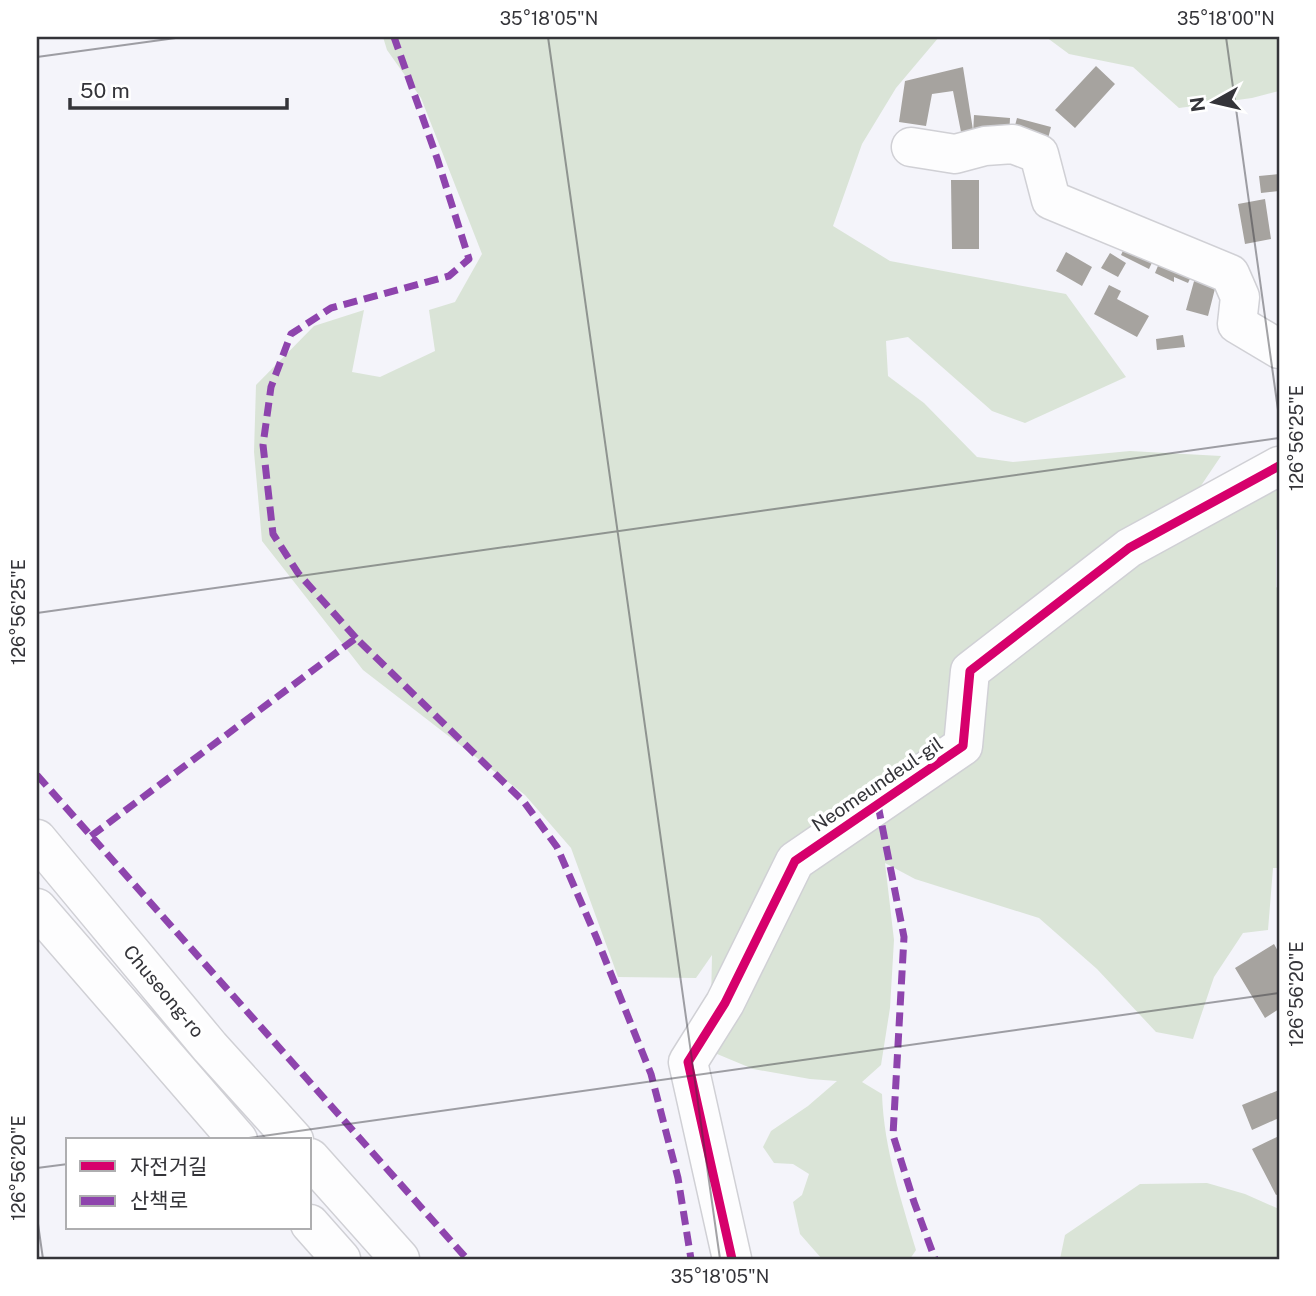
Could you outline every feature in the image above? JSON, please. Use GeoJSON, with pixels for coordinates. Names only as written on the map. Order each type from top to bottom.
{"type":"FeatureCollection","features":[{"type":"Feature","properties":{"kind":"street"},"geometry":{"type":"LineString","coordinates":[[911,147],[955,154],[985,146],[1013,144],[1039,154],[1051,200],[1230,274],[1240,297],[1237,324],[1279,349]]}},
{"type":"Feature","properties":{"kind":"street","name":"Neomeundeul-gil"},"geometry":{"type":"LineString","coordinates":[[732,1259],[688,1062],[725,1003],[795,861],[963,746],[970,671],[1129,548],[1279,466]]}},
{"type":"Feature","properties":{"kind":"street","name":"Chuseong-ro"},"geometry":{"type":"LineString","coordinates":[[37,839],[210,1047],[291,1138]]}},
{"type":"Feature","properties":{"kind":"street"},"geometry":{"type":"LineString","coordinates":[[37,908],[236,1138]]}},
{"type":"Feature","properties":{"kind":"street"},"geometry":{"type":"LineString","coordinates":[[312,1160],[400,1259]]}},
{"type":"Feature","properties":{"kind":"street"},"geometry":{"type":"LineString","coordinates":[[312,1226],[341,1259]]}},
{"type":"Feature","properties":{"kind":"shaded area"},"geometry":{"type":"Polygon","coordinates":[[[383,37],[939,37],[896,88],[862,144],[833,226],[890,261],[1066,294],[1126,377],[1025,423],[992,411],[908,337],[886,341],[888,376],[924,403],[977,457],[1013,462],[1130,451],[1221,456],[1192,499],[1279,483],[1276,587],[1279,589],[1279,868],[1273,868],[1268,930],[1243,933],[1214,977],[1193,1039],[1156,1032],[1097,969],[1039,918],[915,879],[885,863],[894,940],[890,1008],[881,1065],[862,1082],[882,1094],[890,1154],[916,1250],[910,1259],[822,1259],[800,1234],[793,1202],[802,1195],[809,1174],[793,1164],[774,1163],[763,1147],[771,1131],[808,1106],[837,1081],[753,1069],[710,1051],[712,955],[696,978],[618,977],[571,848],[525,795],[363,670],[262,541],[254,452],[256,385],[314,326],[364,310],[352,372],[380,377],[435,351],[429,310],[455,302],[482,254],[421,98],[387,50],[383,37]]]}},
{"type":"Feature","properties":{"kind":"shaded area"},"geometry":{"type":"Polygon","coordinates":[[[1046,37],[1279,37],[1279,91],[1252,98],[1179,108],[1133,67],[1069,54],[1046,37]]]}},
{"type":"Feature","properties":{"kind":"shaded area"},"geometry":{"type":"Polygon","coordinates":[[[1207,1183],[1245,1194],[1279,1209],[1279,1259],[1060,1259],[1065,1235],[1140,1184],[1207,1183]]]}},
{"type":"Feature","properties":{"kind":"building"},"geometry":{"type":"Polygon","coordinates":[[[1096,66],[1115,84],[1075,128],[1055,110],[1096,66]]]}},
{"type":"Feature","properties":{"kind":"building"},"geometry":{"type":"Polygon","coordinates":[[[963,67],[973,130],[961,132],[953,91],[932,94],[926,126],[899,122],[905,81],[963,67]]]}},
{"type":"Feature","properties":{"kind":"building"},"geometry":{"type":"Polygon","coordinates":[[[974,115],[1010,118],[1009,138],[973,135],[974,115]]]}},
{"type":"Feature","properties":{"kind":"building"},"geometry":{"type":"Polygon","coordinates":[[[1017,118],[1051,127],[1046,146],[1012,137],[1017,118]]]}},
{"type":"Feature","properties":{"kind":"building"},"geometry":{"type":"Polygon","coordinates":[[[1279,174],[1279,191],[1261,193],[1259,176],[1279,174]]]}},
{"type":"Feature","properties":{"kind":"building"},"geometry":{"type":"Polygon","coordinates":[[[951,180],[979,180],[979,249],[952,249],[951,180]]]}},
{"type":"Feature","properties":{"kind":"building"},"geometry":{"type":"Polygon","coordinates":[[[1265,199],[1271,239],[1245,244],[1238,204],[1265,199]]]}},
{"type":"Feature","properties":{"kind":"building"},"geometry":{"type":"Polygon","coordinates":[[[1129,238],[1157,252],[1149,269],[1121,255],[1129,238]]]}},
{"type":"Feature","properties":{"kind":"building"},"geometry":{"type":"Polygon","coordinates":[[[1165,249],[1197,264],[1188,283],[1174,277],[1174,282],[1155,273],[1165,249]]]}},
{"type":"Feature","properties":{"kind":"building"},"geometry":{"type":"Polygon","coordinates":[[[1066,252],[1092,267],[1082,286],[1056,271],[1066,252]]]}},
{"type":"Feature","properties":{"kind":"building"},"geometry":{"type":"Polygon","coordinates":[[[1110,253],[1126,263],[1118,277],[1101,268],[1110,253]]]}},
{"type":"Feature","properties":{"kind":"building"},"geometry":{"type":"Polygon","coordinates":[[[1198,267],[1219,273],[1208,316],[1186,310],[1198,267]]]}},
{"type":"Feature","properties":{"kind":"building"},"geometry":{"type":"Polygon","coordinates":[[[1109,285],[1121,291],[1117,299],[1149,316],[1137,337],[1094,314],[1109,285]]]}},
{"type":"Feature","properties":{"kind":"building"},"geometry":{"type":"Polygon","coordinates":[[[1183,335],[1185,347],[1157,350],[1156,339],[1183,335]]]}},
{"type":"Feature","properties":{"kind":"building"},"geometry":{"type":"Polygon","coordinates":[[[1274,944],[1279,953],[1279,1009],[1265,1018],[1235,968],[1274,944]]]}},
{"type":"Feature","properties":{"kind":"building"},"geometry":{"type":"Polygon","coordinates":[[[1279,1090],[1279,1118],[1252,1130],[1242,1105],[1279,1090]]]}},
{"type":"Feature","properties":{"kind":"building"},"geometry":{"type":"Polygon","coordinates":[[[1279,1136],[1279,1194],[1276,1195],[1252,1149],[1279,1136]]]}},
{"type":"Feature","properties":{"kind":"marked path"},"geometry":{"type":"LineString","coordinates":[[356,638],[298,573],[273,534],[263,445],[271,387],[291,334],[331,308],[449,276],[469,259],[394,37]]}},
{"type":"Feature","properties":{"kind":"marked path"},"geometry":{"type":"LineString","coordinates":[[91,836],[356,638],[524,802],[557,847],[651,1074],[678,1178],[691,1259]]}},
{"type":"Feature","properties":{"kind":"marked path"},"geometry":{"type":"LineString","coordinates":[[37,775],[467,1259]]}},
{"type":"Feature","properties":{"kind":"marked path"},"geometry":{"type":"LineString","coordinates":[[878,805],[904,937],[893,1135],[935,1259]]}},
{"type":"Feature","properties":{"kind":"cycle path"},"geometry":{"type":"LineString","coordinates":[[732,1259],[688,1062],[725,1003],[795,861],[963,746],[970,671],[1129,548],[1279,466]]}}]}
